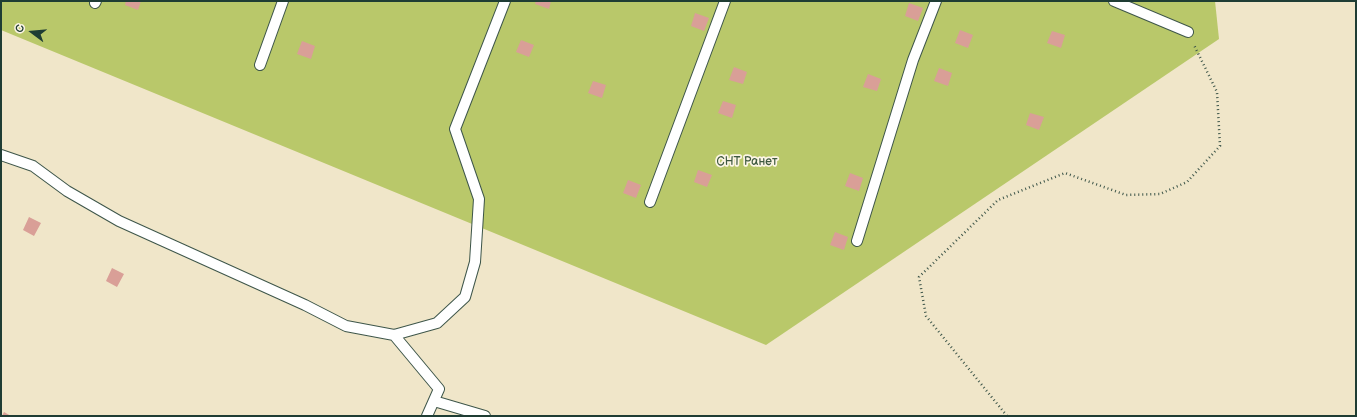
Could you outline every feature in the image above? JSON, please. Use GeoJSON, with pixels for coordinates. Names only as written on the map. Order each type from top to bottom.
{"type":"FeatureCollection","features":[{"type":"Feature","properties":{"kind":"lane"},"geometry":{"type":"LineString","coordinates":[[260,65],[283,1]]}},
{"type":"Feature","properties":{"kind":"lane"},"geometry":{"type":"LineString","coordinates":[[1,155],[33,166],[67,191],[120,221],[305,305],[346,326],[394,335],[437,323],[464,297],[475,262],[479,199],[455,129],[505,1]]}},
{"type":"Feature","properties":{"kind":"lane"},"geometry":{"type":"LineString","coordinates":[[650,202],[725,1]]}},
{"type":"Feature","properties":{"kind":"lane"},"geometry":{"type":"LineString","coordinates":[[857,242],[913,60],[936,1]]}},
{"type":"Feature","properties":{"kind":"lane"},"geometry":{"type":"LineString","coordinates":[[1114,1],[1188,32]]}},
{"type":"Feature","properties":{"kind":"lane"},"geometry":{"type":"LineString","coordinates":[[394,335],[438,389],[427,416]]}},
{"type":"Feature","properties":{"kind":"lane"},"geometry":{"type":"LineString","coordinates":[[434,401],[485,416]]}},
{"type":"Feature","properties":{"kind":"path"},"geometry":{"type":"LineString","coordinates":[[1007,416],[926,316],[919,277],[998,200],[1065,172],[1126,195],[1160,194],[1187,182],[1220,146],[1217,92],[1188,32]]}},
{"type":"Feature","properties":{"kind":"green space","name":"СНТ Ранет"},"geometry":{"type":"Polygon","coordinates":[[[1,1],[1215,1],[1219,39],[766,345],[1,30],[1,1]]]}},
{"type":"Feature","properties":{"kind":"building"},"geometry":{"type":"Polygon","coordinates":[[[126,1],[141,1],[138,10],[125,5],[126,1]]]}},
{"type":"Feature","properties":{"kind":"building"},"geometry":{"type":"Polygon","coordinates":[[[536,1],[551,1],[549,9],[535,4],[536,1]]]}},
{"type":"Feature","properties":{"kind":"building"},"geometry":{"type":"Polygon","coordinates":[[[909,3],[923,8],[918,21],[905,16],[909,3]]]}},
{"type":"Feature","properties":{"kind":"building"},"geometry":{"type":"Polygon","coordinates":[[[695,13],[709,18],[704,31],[691,26],[695,13]]]}},
{"type":"Feature","properties":{"kind":"building"},"geometry":{"type":"Polygon","coordinates":[[[960,30],[973,35],[968,48],[955,43],[960,30]]]}},
{"type":"Feature","properties":{"kind":"building"},"geometry":{"type":"Polygon","coordinates":[[[1052,31],[1065,35],[1061,48],[1047,43],[1052,31]]]}},
{"type":"Feature","properties":{"kind":"building"},"geometry":{"type":"Polygon","coordinates":[[[521,40],[534,45],[529,57],[516,52],[521,40]]]}},
{"type":"Feature","properties":{"kind":"building"},"geometry":{"type":"Polygon","coordinates":[[[302,41],[315,46],[311,59],[297,54],[302,41]]]}},
{"type":"Feature","properties":{"kind":"building"},"geometry":{"type":"Polygon","coordinates":[[[734,67],[747,72],[743,84],[729,80],[734,67]]]}},
{"type":"Feature","properties":{"kind":"building"},"geometry":{"type":"Polygon","coordinates":[[[939,68],[952,73],[948,86],[934,81],[939,68]]]}},
{"type":"Feature","properties":{"kind":"building"},"geometry":{"type":"Polygon","coordinates":[[[868,74],[881,79],[877,91],[863,87],[868,74]]]}},
{"type":"Feature","properties":{"kind":"building"},"geometry":{"type":"Polygon","coordinates":[[[593,81],[606,85],[602,98],[588,93],[593,81]]]}},
{"type":"Feature","properties":{"kind":"building"},"geometry":{"type":"Polygon","coordinates":[[[723,101],[736,105],[732,118],[718,113],[723,101]]]}},
{"type":"Feature","properties":{"kind":"building"},"geometry":{"type":"Polygon","coordinates":[[[1030,113],[1044,117],[1039,130],[1026,125],[1030,113]]]}},
{"type":"Feature","properties":{"kind":"building"},"geometry":{"type":"Polygon","coordinates":[[[698,170],[712,175],[707,187],[694,182],[698,170]]]}},
{"type":"Feature","properties":{"kind":"building"},"geometry":{"type":"Polygon","coordinates":[[[850,173],[863,178],[859,191],[845,186],[850,173]]]}},
{"type":"Feature","properties":{"kind":"building"},"geometry":{"type":"Polygon","coordinates":[[[628,180],[641,185],[636,198],[623,193],[628,180]]]}},
{"type":"Feature","properties":{"kind":"building"},"geometry":{"type":"Polygon","coordinates":[[[29,217],[41,223],[34,236],[23,230],[29,217]]]}},
{"type":"Feature","properties":{"kind":"building"},"geometry":{"type":"Polygon","coordinates":[[[835,232],[848,237],[844,250],[830,245],[835,232]]]}},
{"type":"Feature","properties":{"kind":"building"},"geometry":{"type":"Polygon","coordinates":[[[112,268],[124,274],[117,287],[106,281],[112,268]]]}},
{"type":"Feature","properties":{"kind":"building"},"geometry":{"type":"Polygon","coordinates":[[[4,412],[11,416],[2,416],[4,412]]]}}]}
